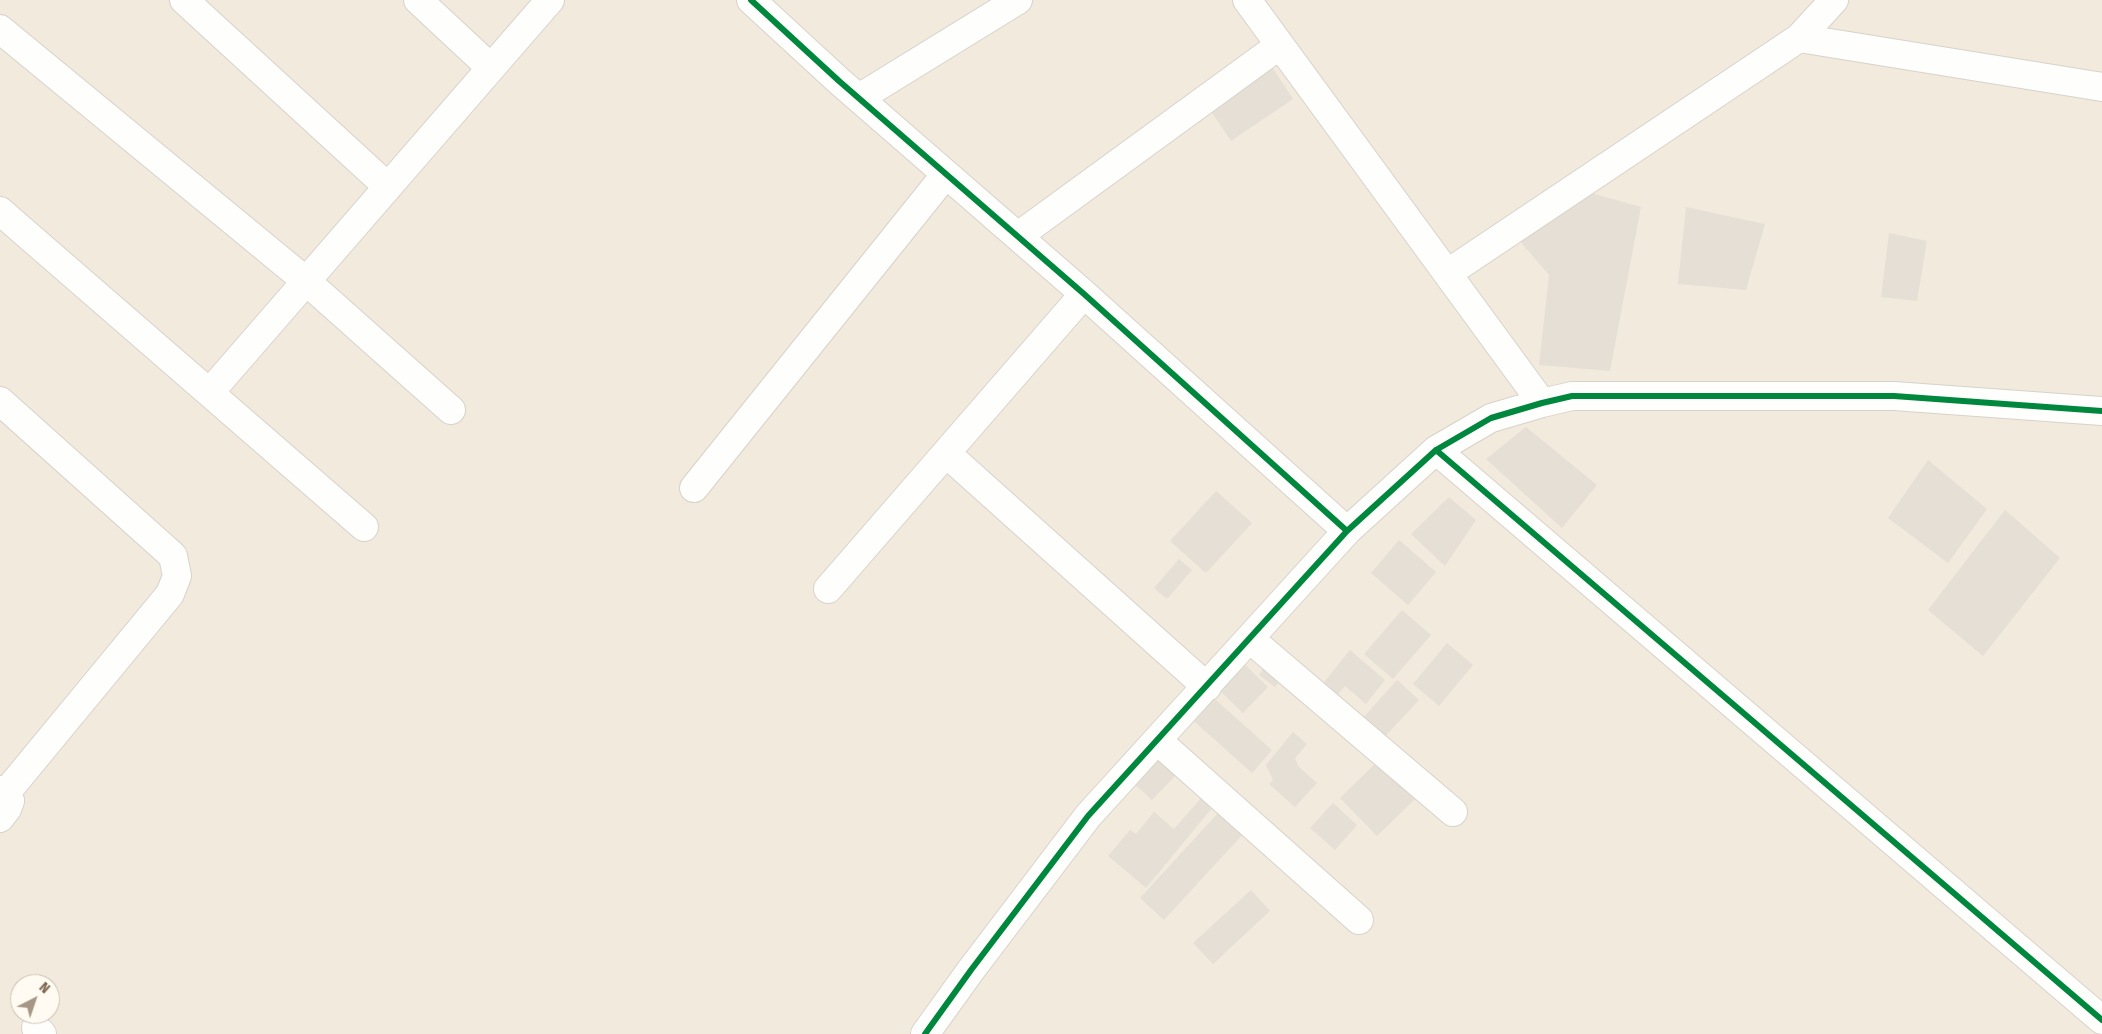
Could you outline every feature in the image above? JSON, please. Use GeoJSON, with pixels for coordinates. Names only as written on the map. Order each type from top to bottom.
{"type":"FeatureCollection","features":[{"type":"Feature","properties":{"kind":"street"},"geometry":{"type":"LineString","coordinates":[[184,0],[388,187]]}},
{"type":"Feature","properties":{"kind":"street"},"geometry":{"type":"LineString","coordinates":[[418,0],[491,68]]}},
{"type":"Feature","properties":{"kind":"street"},"geometry":{"type":"LineString","coordinates":[[210,392],[550,0]]}},
{"type":"Feature","properties":{"kind":"street"},"geometry":{"type":"LineString","coordinates":[[751,0],[859,98],[1084,294],[1347,531]]}},
{"type":"Feature","properties":{"kind":"street"},"geometry":{"type":"LineString","coordinates":[[859,98],[1018,0]]}},
{"type":"Feature","properties":{"kind":"street"},"geometry":{"type":"LineString","coordinates":[[1247,0],[1542,402]]}},
{"type":"Feature","properties":{"kind":"street"},"geometry":{"type":"LineString","coordinates":[[1448,273],[1799,38],[1834,0]]}},
{"type":"Feature","properties":{"kind":"street"},"geometry":{"type":"LineString","coordinates":[[0,29],[306,281],[451,410]]}},
{"type":"Feature","properties":{"kind":"street"},"geometry":{"type":"LineString","coordinates":[[1799,38],[2102,88]]}},
{"type":"Feature","properties":{"kind":"street"},"geometry":{"type":"LineString","coordinates":[[1018,236],[1280,45]]}},
{"type":"Feature","properties":{"kind":"street"},"geometry":{"type":"LineString","coordinates":[[694,488],[946,174]]}},
{"type":"Feature","properties":{"kind":"street"},"geometry":{"type":"LineString","coordinates":[[0,211],[364,526]]}},
{"type":"Feature","properties":{"kind":"street"},"geometry":{"type":"LineString","coordinates":[[828,589],[1084,294]]}},
{"type":"Feature","properties":{"kind":"street"},"geometry":{"type":"LineString","coordinates":[[925,1034],[1088,816],[1347,531],[1436,450],[1491,418],[1542,402],[1572,396],[1894,396],[2102,411]]}},
{"type":"Feature","properties":{"kind":"street"},"geometry":{"type":"LineString","coordinates":[[0,401],[174,556],[177,576],[170,594],[2,801]]}},
{"type":"Feature","properties":{"kind":"street"},"geometry":{"type":"LineString","coordinates":[[1436,450],[2102,1020]]}},
{"type":"Feature","properties":{"kind":"street"},"geometry":{"type":"LineString","coordinates":[[946,453],[1206,687]]}},
{"type":"Feature","properties":{"kind":"street"},"geometry":{"type":"LineString","coordinates":[[1250,639],[1453,812]]}},
{"type":"Feature","properties":{"kind":"street"},"geometry":{"type":"LineString","coordinates":[[1158,741],[1359,920]]}},
{"type":"Feature","properties":{"kind":"shaded area"},"geometry":{"type":"Polygon","coordinates":[[[0,0],[2102,0],[2102,1034],[0,1034],[0,0]]]}},
{"type":"Feature","properties":{"kind":"building"},"geometry":{"type":"Polygon","coordinates":[[[1268,61],[1293,99],[1231,141],[1205,102],[1268,61]]]}},
{"type":"Feature","properties":{"kind":"building"},"geometry":{"type":"Polygon","coordinates":[[[1588,192],[1641,207],[1610,371],[1539,365],[1549,275],[1518,239],[1588,192]]]}},
{"type":"Feature","properties":{"kind":"building"},"geometry":{"type":"Polygon","coordinates":[[[1686,207],[1765,224],[1746,290],[1678,284],[1686,207]]]}},
{"type":"Feature","properties":{"kind":"building"},"geometry":{"type":"Polygon","coordinates":[[[1889,233],[1927,241],[1917,301],[1881,297],[1889,233]]]}},
{"type":"Feature","properties":{"kind":"building"},"geometry":{"type":"Polygon","coordinates":[[[1526,427],[1597,485],[1562,528],[1486,459],[1526,427]]]}},
{"type":"Feature","properties":{"kind":"building"},"geometry":{"type":"Polygon","coordinates":[[[1928,460],[1987,509],[1948,563],[1888,518],[1928,460]]]}},
{"type":"Feature","properties":{"kind":"building"},"geometry":{"type":"Polygon","coordinates":[[[1216,491],[1252,523],[1206,573],[1170,541],[1216,491]]]}},
{"type":"Feature","properties":{"kind":"building"},"geometry":{"type":"Polygon","coordinates":[[[1449,497],[1476,520],[1445,566],[1411,534],[1449,497]]]}},
{"type":"Feature","properties":{"kind":"building"},"geometry":{"type":"Polygon","coordinates":[[[2005,510],[2060,558],[1983,656],[1928,610],[2005,510]]]}},
{"type":"Feature","properties":{"kind":"building"},"geometry":{"type":"Polygon","coordinates":[[[1399,540],[1436,572],[1408,605],[1371,573],[1399,540]]]}},
{"type":"Feature","properties":{"kind":"building"},"geometry":{"type":"Polygon","coordinates":[[[1179,559],[1192,570],[1167,599],[1154,588],[1179,559]]]}},
{"type":"Feature","properties":{"kind":"building"},"geometry":{"type":"Polygon","coordinates":[[[1402,610],[1431,635],[1393,679],[1364,654],[1402,610]]]}},
{"type":"Feature","properties":{"kind":"building"},"geometry":{"type":"Polygon","coordinates":[[[1447,643],[1473,665],[1439,706],[1413,684],[1447,643]]]}},
{"type":"Feature","properties":{"kind":"building"},"geometry":{"type":"Polygon","coordinates":[[[1350,650],[1385,680],[1366,704],[1345,686],[1334,699],[1320,687],[1350,650]]]}},
{"type":"Feature","properties":{"kind":"building"},"geometry":{"type":"Polygon","coordinates":[[[1240,660],[1268,687],[1243,713],[1215,686],[1240,660]]]}},
{"type":"Feature","properties":{"kind":"building"},"geometry":{"type":"Polygon","coordinates":[[[1267,664],[1283,676],[1275,687],[1259,675],[1267,664]]]}},
{"type":"Feature","properties":{"kind":"building"},"geometry":{"type":"Polygon","coordinates":[[[1397,680],[1419,700],[1380,742],[1354,728],[1397,680]]]}},
{"type":"Feature","properties":{"kind":"building"},"geometry":{"type":"Polygon","coordinates":[[[1207,692],[1272,750],[1252,773],[1187,715],[1207,692]]]}},
{"type":"Feature","properties":{"kind":"building"},"geometry":{"type":"Polygon","coordinates":[[[1293,732],[1307,744],[1295,758],[1298,766],[1317,783],[1295,807],[1269,784],[1273,780],[1266,765],[1293,732]]]}},
{"type":"Feature","properties":{"kind":"building"},"geometry":{"type":"Polygon","coordinates":[[[1154,755],[1176,775],[1152,800],[1131,781],[1154,755]]]}},
{"type":"Feature","properties":{"kind":"building"},"geometry":{"type":"Polygon","coordinates":[[[1377,762],[1415,799],[1377,836],[1340,798],[1377,762]]]}},
{"type":"Feature","properties":{"kind":"building"},"geometry":{"type":"Polygon","coordinates":[[[1201,798],[1212,808],[1146,888],[1108,856],[1130,830],[1136,834],[1154,812],[1174,829],[1201,798]]]}},
{"type":"Feature","properties":{"kind":"building"},"geometry":{"type":"Polygon","coordinates":[[[1333,803],[1357,825],[1335,850],[1310,828],[1333,803]]]}},
{"type":"Feature","properties":{"kind":"building"},"geometry":{"type":"Polygon","coordinates":[[[1219,812],[1243,834],[1164,920],[1140,898],[1219,812]]]}},
{"type":"Feature","properties":{"kind":"building"},"geometry":{"type":"Polygon","coordinates":[[[1251,890],[1270,911],[1213,964],[1193,943],[1251,890]]]}},
{"type":"Feature","properties":{"kind":"cycle path"},"geometry":{"type":"LineString","coordinates":[[751,0],[839,81],[1084,294],[1347,531]]}},
{"type":"Feature","properties":{"kind":"cycle path"},"geometry":{"type":"LineString","coordinates":[[925,1034],[1088,816],[1347,531],[1436,450],[1491,418],[1572,396],[1894,396],[2102,411]]}},
{"type":"Feature","properties":{"kind":"cycle path"},"geometry":{"type":"LineString","coordinates":[[1436,450],[2102,1020]]}}]}
